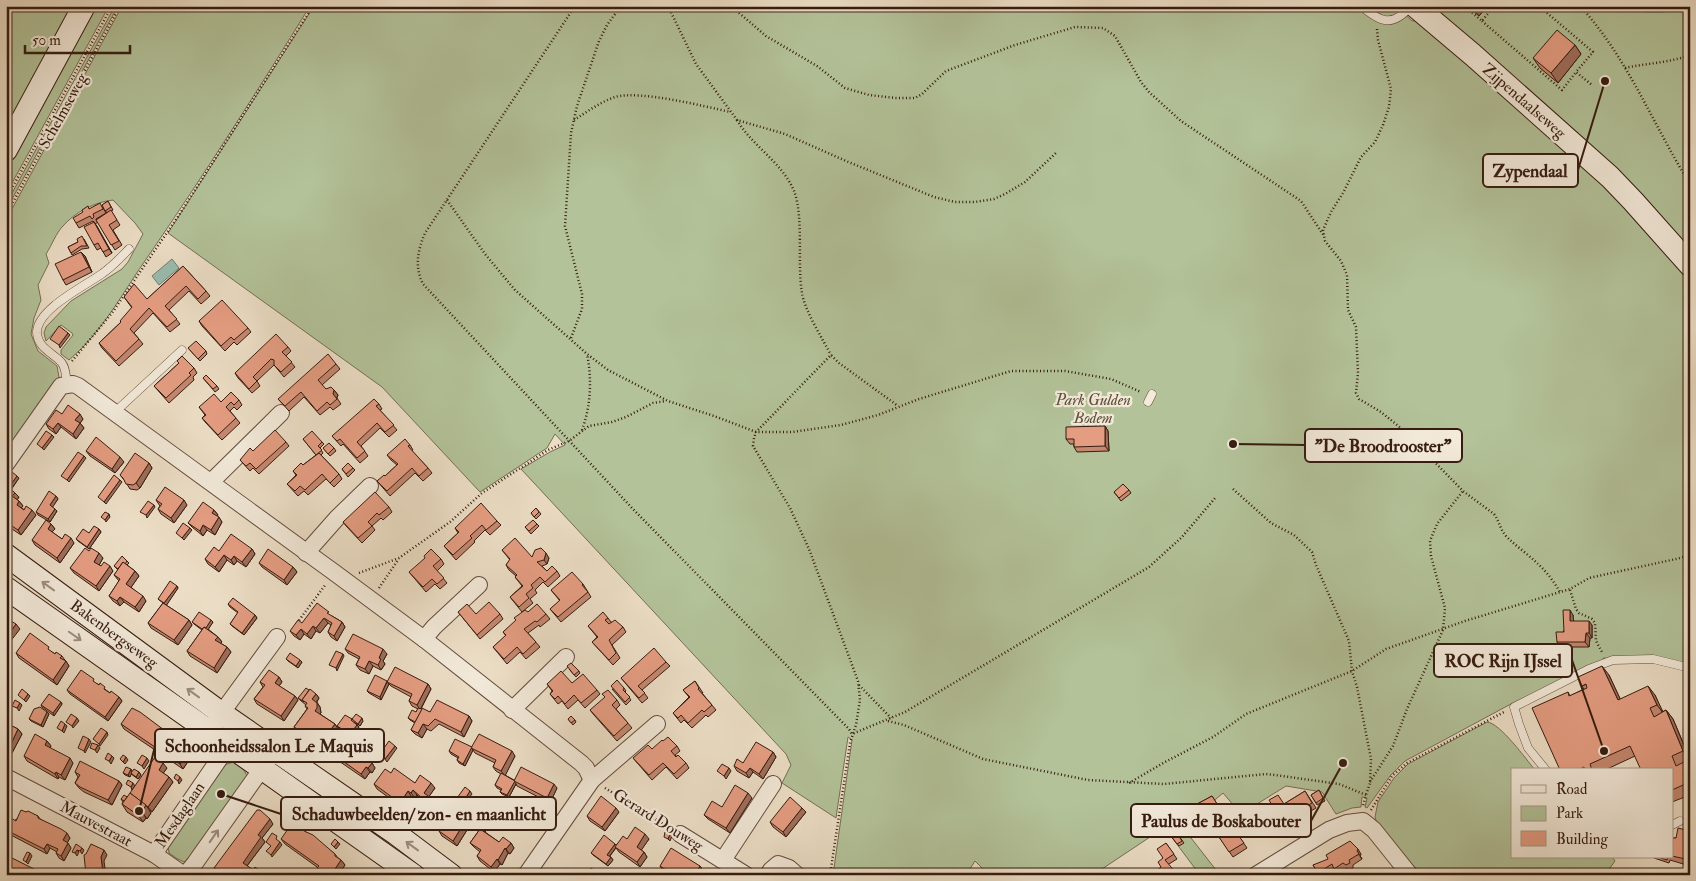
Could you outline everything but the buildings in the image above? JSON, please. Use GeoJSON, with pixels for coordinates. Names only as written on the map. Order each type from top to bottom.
{"type":"FeatureCollection","features":[{"type":"Feature","properties":{"kind":"street","name":"Schelmseweg"},"geometry":{"type":"LineString","coordinates":[[6,150],[84,6]]}},
{"type":"Feature","properties":{"kind":"street","name":"Zijpendaalseweg"},"geometry":{"type":"LineString","coordinates":[[1415,6],[1604,172],[1633,201],[1690,265]]}},
{"type":"Feature","properties":{"kind":"street"},"geometry":{"type":"LineString","coordinates":[[6,464],[66,377],[73,384],[211,482],[424,639],[581,763],[592,780]]}},
{"type":"Feature","properties":{"kind":"street"},"geometry":{"type":"LineString","coordinates":[[211,482],[281,413]]}},
{"type":"Feature","properties":{"kind":"street"},"geometry":{"type":"LineString","coordinates":[[306,553],[337,518],[370,486]]}},
{"type":"Feature","properties":{"kind":"street","name":"Bakenbergseweg"},"geometry":{"type":"LineString","coordinates":[[6,555],[215,722]]}},
{"type":"Feature","properties":{"kind":"street"},"geometry":{"type":"LineString","coordinates":[[424,639],[434,627],[479,585]]}},
{"type":"Feature","properties":{"kind":"street","name":"Bakenbergseweg"},"geometry":{"type":"LineString","coordinates":[[6,588],[452,875]]}},
{"type":"Feature","properties":{"kind":"street"},"geometry":{"type":"LineString","coordinates":[[215,722],[277,637]]}},
{"type":"Feature","properties":{"kind":"street"},"geometry":{"type":"LineString","coordinates":[[512,710],[566,657]]}},
{"type":"Feature","properties":{"kind":"street"},"geometry":{"type":"LineString","coordinates":[[526,875],[592,780],[657,724]]}},
{"type":"Feature","properties":{"kind":"street","name":"Mesdaglaan"},"geometry":{"type":"LineString","coordinates":[[154,854],[235,736]]}},
{"type":"Feature","properties":{"kind":"street"},"geometry":{"type":"LineString","coordinates":[[184,875],[195,863],[269,759]]}},
{"type":"Feature","properties":{"kind":"street","name":"Bakenbergseweg"},"geometry":{"type":"LineString","coordinates":[[269,759],[413,875]]}},
{"type":"Feature","properties":{"kind":"street","name":"Mauvestraat"},"geometry":{"type":"LineString","coordinates":[[6,777],[154,854],[184,875]]}},
{"type":"Feature","properties":{"kind":"street"},"geometry":{"type":"LineString","coordinates":[[723,860],[773,784]]}},
{"type":"Feature","properties":{"kind":"street"},"geometry":{"type":"LineString","coordinates":[[1256,875],[1329,830],[1347,823],[1363,821],[1374,830],[1410,875]]}},
{"type":"Feature","properties":{"kind":"street","name":"Gerard Douweg"},"geometry":{"type":"LineString","coordinates":[[680,834],[746,875]]}},
{"type":"Feature","properties":{"kind":"street"},"geometry":{"type":"LineString","coordinates":[[768,875],[778,864],[789,868],[797,875]]}},
{"type":"Feature","properties":{"kind":"lane"},"geometry":{"type":"LineString","coordinates":[[1361,6],[1376,18],[1387,21],[1399,18],[1411,6]]}},
{"type":"Feature","properties":{"kind":"lane"},"geometry":{"type":"LineString","coordinates":[[66,377],[62,363],[44,348],[39,340],[37,333],[39,325],[49,312],[66,296],[102,274],[129,249]]}},
{"type":"Feature","properties":{"kind":"lane"},"geometry":{"type":"LineString","coordinates":[[114,413],[182,350]]}},
{"type":"Feature","properties":{"kind":"lane"},"geometry":{"type":"LineString","coordinates":[[1148,402],[1152,394]]}},
{"type":"Feature","properties":{"kind":"lane"},"geometry":{"type":"LineString","coordinates":[[1544,768],[1528,748],[1514,707],[1589,669],[1621,659],[1653,659],[1690,668]]}},
{"type":"Feature","properties":{"kind":"path","name":"Schelmseweg"},"geometry":{"type":"LineString","coordinates":[[6,200],[112,6]]}},
{"type":"Feature","properties":{"kind":"path","name":"Schelmseweg"},"geometry":{"type":"LineString","coordinates":[[6,215],[120,6]]}},
{"type":"Feature","properties":{"kind":"path"},"geometry":{"type":"LineString","coordinates":[[66,377],[184,207],[312,6]]}},
{"type":"Feature","properties":{"kind":"path"},"geometry":{"type":"LineString","coordinates":[[575,6],[425,233],[418,249],[418,269],[423,284],[702,581],[852,734]]}},
{"type":"Feature","properties":{"kind":"path"},"geometry":{"type":"LineString","coordinates":[[571,338],[582,308],[582,294],[565,226],[571,133],[577,106],[599,41],[607,25],[621,6]]}},
{"type":"Feature","properties":{"kind":"path"},"geometry":{"type":"LineString","coordinates":[[668,6],[696,64],[743,130],[785,174],[795,192],[799,216],[802,296],[831,355],[839,363],[898,406]]}},
{"type":"Feature","properties":{"kind":"path"},"geometry":{"type":"LineString","coordinates":[[731,6],[766,36],[817,66],[845,88],[869,95],[896,98],[915,98],[922,94],[946,71],[1015,45],[1075,27],[1104,28],[1115,36],[1141,82],[1149,92],[1181,121],[1301,201],[1329,247],[1341,262],[1346,275],[1348,310],[1356,326],[1358,372],[1356,393],[1359,399],[1402,429],[1463,491],[1494,514],[1502,532],[1538,564],[1560,592]]}},
{"type":"Feature","properties":{"kind":"path"},"geometry":{"type":"LineString","coordinates":[[1464,6],[1562,90],[1593,52],[1539,6]]}},
{"type":"Feature","properties":{"kind":"path"},"geometry":{"type":"LineString","coordinates":[[1482,21],[1494,6]]}},
{"type":"Feature","properties":{"kind":"path"},"geometry":{"type":"LineString","coordinates":[[1580,6],[1598,28],[1625,68],[1690,184]]}},
{"type":"Feature","properties":{"kind":"path"},"geometry":{"type":"LineString","coordinates":[[1324,236],[1325,224],[1331,212],[1361,157],[1375,142],[1384,125],[1389,107],[1391,89],[1378,40],[1376,18]]}},
{"type":"Feature","properties":{"kind":"path"},"geometry":{"type":"LineString","coordinates":[[1625,68],[1645,63],[1668,61],[1690,55]]}},
{"type":"Feature","properties":{"kind":"path"},"geometry":{"type":"LineString","coordinates":[[1576,72],[1592,85]]}},
{"type":"Feature","properties":{"kind":"path"},"geometry":{"type":"LineString","coordinates":[[574,120],[604,102],[615,97],[628,95],[700,105],[731,112]]}},
{"type":"Feature","properties":{"kind":"path"},"geometry":{"type":"LineString","coordinates":[[737,120],[785,134],[846,162],[934,197],[956,202],[994,199],[1005,194],[1025,182],[1057,152]]}},
{"type":"Feature","properties":{"kind":"path"},"geometry":{"type":"LineString","coordinates":[[447,200],[485,254],[515,290],[587,354],[608,370],[668,401],[756,432],[792,432],[841,425],[1011,372],[1065,371],[1111,379],[1136,391],[1152,394]]}},
{"type":"Feature","properties":{"kind":"path"},"geometry":{"type":"LineString","coordinates":[[582,431],[590,392],[590,366],[587,354]]}},
{"type":"Feature","properties":{"kind":"path"},"geometry":{"type":"LineString","coordinates":[[830,875],[852,734],[856,725],[860,700],[859,685],[809,549],[790,508],[753,446],[756,432],[831,355]]}},
{"type":"Feature","properties":{"kind":"path"},"geometry":{"type":"LineString","coordinates":[[277,637],[287,636],[337,575],[365,572],[399,558],[450,522],[482,493],[548,450],[569,441],[582,431],[597,424],[612,422],[626,417],[653,403],[668,401]]}},
{"type":"Feature","properties":{"kind":"path"},"geometry":{"type":"LineString","coordinates":[[1233,489],[1271,523],[1294,535],[1312,552],[1316,566],[1349,641],[1352,671],[1359,696],[1371,759],[1370,783]]}},
{"type":"Feature","properties":{"kind":"path"},"geometry":{"type":"LineString","coordinates":[[1363,821],[1363,807],[1370,783],[1393,746],[1407,709],[1443,630],[1445,608],[1431,556],[1430,541],[1437,524],[1463,491]]}},
{"type":"Feature","properties":{"kind":"path"},"geometry":{"type":"LineString","coordinates":[[852,734],[887,721],[904,712],[1149,567],[1182,537],[1216,497]]}},
{"type":"Feature","properties":{"kind":"path"},"geometry":{"type":"LineString","coordinates":[[1129,782],[1213,737],[1246,714],[1352,671],[1386,650],[1466,621],[1570,589],[1589,578],[1690,555]]}},
{"type":"Feature","properties":{"kind":"path"},"geometry":{"type":"LineString","coordinates":[[370,600],[399,558]]}},
{"type":"Feature","properties":{"kind":"path"},"geometry":{"type":"LineString","coordinates":[[1570,589],[1576,609],[1579,613],[1592,619],[1596,640],[1608,662]]}},
{"type":"Feature","properties":{"kind":"path"},"geometry":{"type":"LineString","coordinates":[[859,685],[892,718]]}},
{"type":"Feature","properties":{"kind":"path"},"geometry":{"type":"LineString","coordinates":[[1363,821],[1392,776],[1406,763],[1514,707]]}},
{"type":"Feature","properties":{"kind":"path"},"geometry":{"type":"LineString","coordinates":[[887,721],[904,725],[997,763],[1088,780],[1164,784],[1266,774],[1308,778],[1339,784],[1366,795]]}},
{"type":"Feature","properties":{"kind":"path","name":"Gerard Douweg"},"geometry":{"type":"LineString","coordinates":[[592,780],[680,834]]}},
{"type":"Feature","properties":{"kind":"green space"},"geometry":{"type":"Polygon","coordinates":[[[6,6],[78,6],[11,127],[6,125],[6,6]]]}},
{"type":"Feature","properties":{"kind":"green space"},"geometry":{"type":"Polygon","coordinates":[[[92,6],[109,6],[6,194],[6,164],[92,6]]]}},
{"type":"Feature","properties":{"kind":"green space"},"geometry":{"type":"Polygon","coordinates":[[[115,6],[118,6],[6,210],[6,204],[115,6]]]}},
{"type":"Feature","properties":{"kind":"green space"},"geometry":{"type":"Polygon","coordinates":[[[122,6],[310,6],[211,162],[103,324],[69,360],[61,354],[61,350],[73,335],[72,333],[61,325],[46,341],[44,333],[46,327],[71,301],[122,269],[128,262],[143,234],[113,200],[99,203],[79,212],[58,232],[46,254],[49,263],[38,285],[41,300],[34,318],[31,334],[38,351],[57,366],[59,377],[6,452],[6,220],[122,6]]]}},
{"type":"Feature","properties":{"kind":"green space","name":"Park Gulden Bodem"},"geometry":{"type":"Polygon","coordinates":[[[314,6],[1400,6],[1400,10],[1412,21],[1421,20],[1561,143],[1628,208],[1690,277],[1690,665],[1603,658],[1604,660],[1509,705],[1405,761],[1390,776],[1367,808],[1365,807],[1367,798],[1362,797],[1361,807],[1336,814],[1322,792],[1286,786],[1241,814],[1223,793],[1216,799],[1177,820],[1220,875],[1200,875],[1167,831],[1159,831],[1093,875],[989,875],[975,861],[966,875],[833,875],[852,740],[848,737],[836,818],[782,783],[791,765],[786,754],[521,469],[565,445],[555,434],[547,448],[480,492],[382,387],[168,233],[314,6]]]}},
{"type":"Feature","properties":{"kind":"green space"},"geometry":{"type":"Polygon","coordinates":[[[1426,6],[1690,6],[1690,255],[1426,6]]]}},
{"type":"Feature","properties":{"kind":"green space"},"geometry":{"type":"Polygon","coordinates":[[[1487,722],[1492,724],[1506,735],[1533,768],[1511,768],[1511,858],[1613,858],[1615,861],[1605,875],[1422,875],[1378,827],[1375,817],[1378,802],[1394,778],[1408,764],[1487,722]]]}},
{"type":"Feature","properties":{"kind":"green space"},"geometry":{"type":"Polygon","coordinates":[[[233,762],[244,770],[248,778],[191,859],[184,862],[176,858],[169,853],[168,845],[222,766],[233,762]]]}},
{"type":"Feature","properties":{"kind":"water"},"geometry":{"type":"Polygon","coordinates":[[[1621,6],[1690,6],[1690,9],[1648,12],[1621,6]]]}},
{"type":"Feature","properties":{"kind":"water"},"geometry":{"type":"Polygon","coordinates":[[[172,259],[179,268],[159,285],[152,276],[172,259]]]}},
{"type":"Feature","properties":{"kind":"place","name":"Zypendaal"},"geometry":{"type":"Point","coordinates":[1605,81]}},
{"type":"Feature","properties":{"kind":"place","name":"\"De Broodrooster\""},"geometry":{"type":"Point","coordinates":[1233,444]}},
{"type":"Feature","properties":{"kind":"place","name":"ROC Rijn IJssel"},"geometry":{"type":"Point","coordinates":[1604,751]}},
{"type":"Feature","properties":{"kind":"place","name":"Paulus de Boskabouter"},"geometry":{"type":"Point","coordinates":[1343,763]}},
{"type":"Feature","properties":{"kind":"place","name":"Schaduwbeelden/ zon- en maanlicht"},"geometry":{"type":"Point","coordinates":[221,794]}},
{"type":"Feature","properties":{"kind":"place","name":"Schoonheidssalon Le Maquis"},"geometry":{"type":"Point","coordinates":[139,811]}}]}
